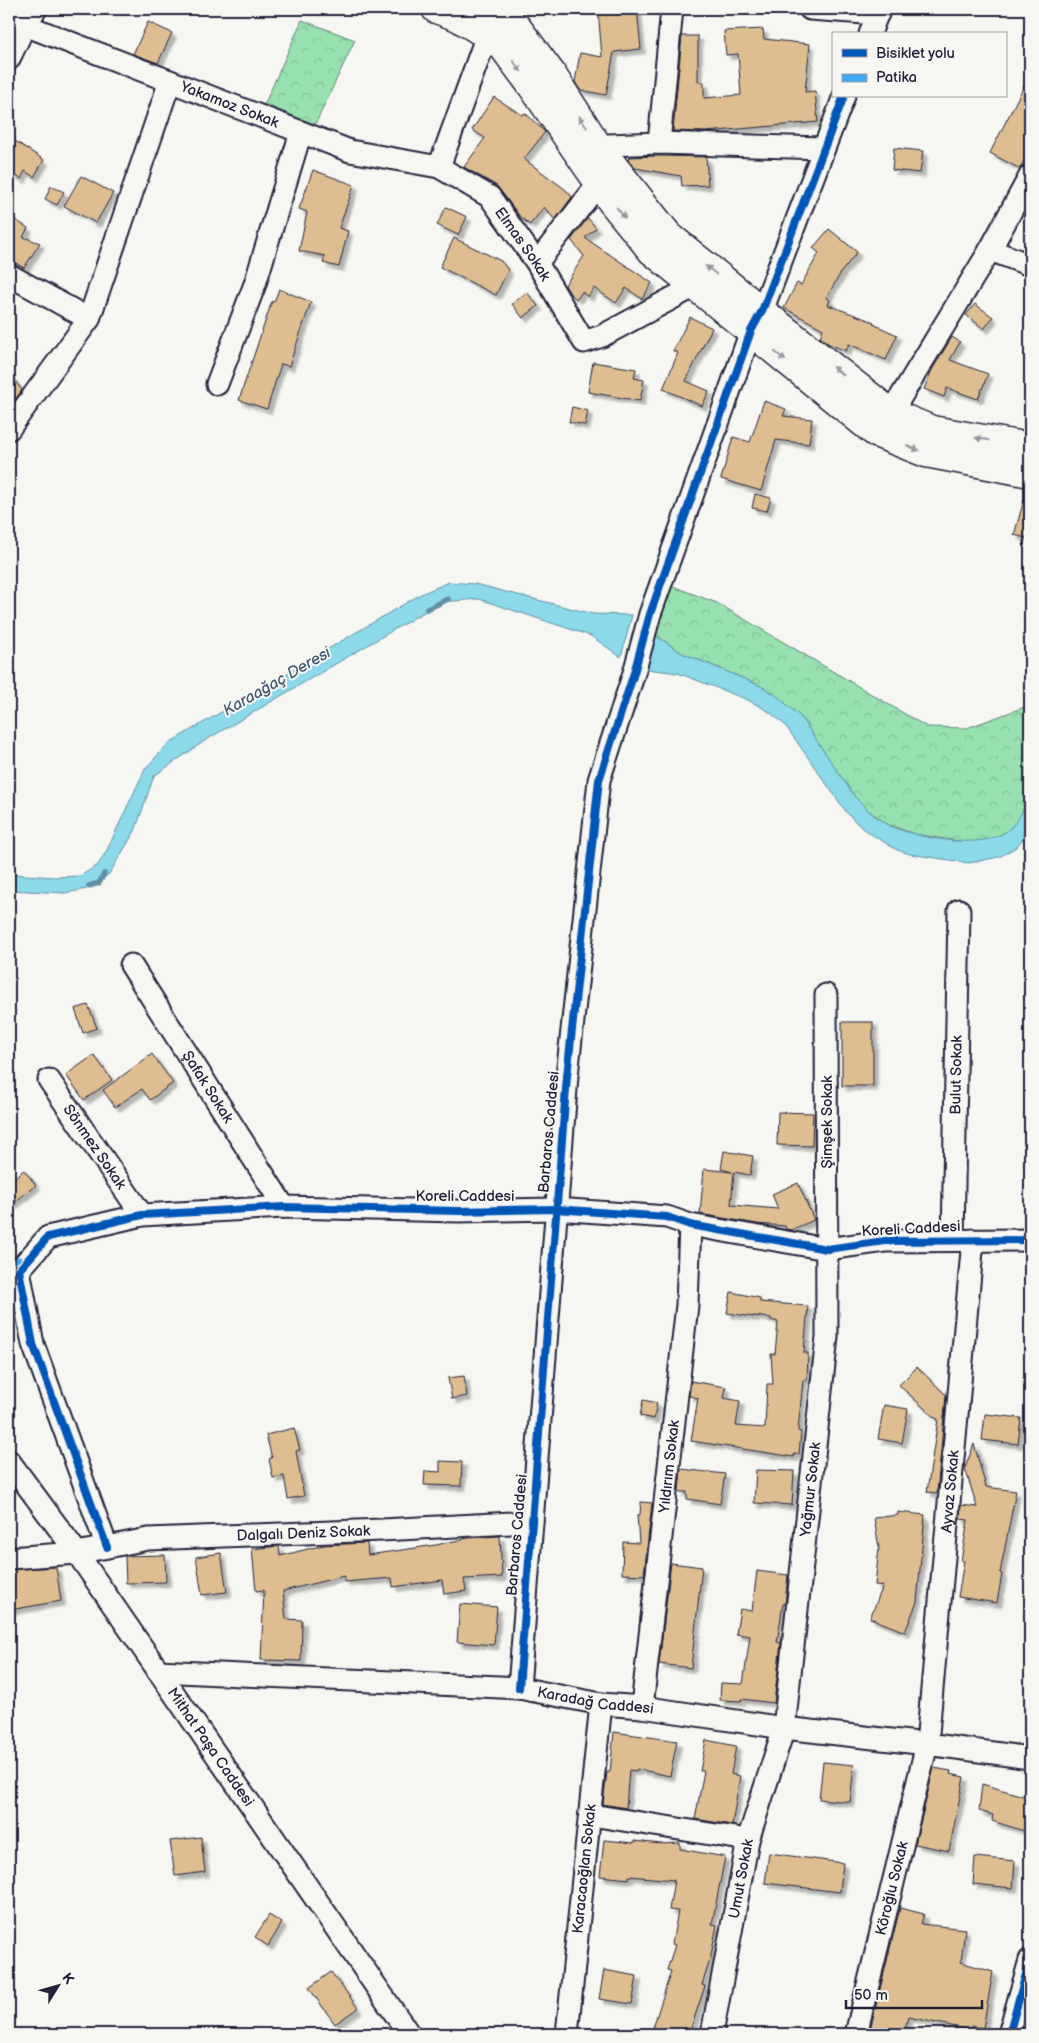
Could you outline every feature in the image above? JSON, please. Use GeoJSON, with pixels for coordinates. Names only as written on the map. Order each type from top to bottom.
{"type":"FeatureCollection","features":[{"type":"Feature","properties":{"kind":"main road"},"geometry":{"type":"LineString","coordinates":[[436,9],[458,17],[516,26],[551,73],[600,148],[668,235],[756,321],[876,433],[926,453],[1030,473]]}},
{"type":"Feature","properties":{"kind":"main road"},"geometry":{"type":"LineString","coordinates":[[488,22],[500,43],[599,183],[652,252],[695,286],[756,321],[891,413],[932,430],[1030,447]]}},
{"type":"Feature","properties":{"kind":"street"},"geometry":{"type":"LineString","coordinates":[[659,143],[672,9]]}},
{"type":"Feature","properties":{"kind":"street"},"geometry":{"type":"LineString","coordinates":[[810,9],[878,11],[871,32]]}},
{"type":"Feature","properties":{"kind":"street"},"geometry":{"type":"LineString","coordinates":[[9,59],[23,16]]}},
{"type":"Feature","properties":{"kind":"street","name":"Yakamoz Sokak"},"geometry":{"type":"LineString","coordinates":[[23,16],[170,81],[350,151],[439,167]]}},
{"type":"Feature","properties":{"kind":"street"},"geometry":{"type":"LineString","coordinates":[[439,167],[488,22]]}},
{"type":"Feature","properties":{"kind":"street"},"geometry":{"type":"LineString","coordinates":[[9,429],[89,319],[170,81]]}},
{"type":"Feature","properties":{"kind":"street","name":"Barbaros Caddesi"},"geometry":{"type":"LineString","coordinates":[[519,1688],[567,1076],[599,780],[634,672],[646,624],[756,321],[843,98]]}},
{"type":"Feature","properties":{"kind":"street"},"geometry":{"type":"LineString","coordinates":[[217,384],[255,284],[301,132]]}},
{"type":"Feature","properties":{"kind":"street"},"geometry":{"type":"LineString","coordinates":[[600,148],[608,145],[659,143],[823,148]]}},
{"type":"Feature","properties":{"kind":"street","name":"Elmas Sokak"},"geometry":{"type":"LineString","coordinates":[[439,167],[490,197],[537,264],[584,342],[602,336],[695,286]]}},
{"type":"Feature","properties":{"kind":"street"},"geometry":{"type":"LineString","coordinates":[[891,413],[990,250],[1030,176]]}},
{"type":"Feature","properties":{"kind":"street"},"geometry":{"type":"LineString","coordinates":[[537,264],[599,183]]}},
{"type":"Feature","properties":{"kind":"street"},"geometry":{"type":"LineString","coordinates":[[990,250],[1030,265]]}},
{"type":"Feature","properties":{"kind":"street"},"geometry":{"type":"LineString","coordinates":[[9,275],[89,319]]}},
{"type":"Feature","properties":{"kind":"street","name":"Bulut Sokak"},"geometry":{"type":"LineString","coordinates":[[959,910],[963,1240]]}},
{"type":"Feature","properties":{"kind":"street","name":"Şafak Sokak"},"geometry":{"type":"LineString","coordinates":[[131,965],[284,1207]]}},
{"type":"Feature","properties":{"kind":"street","name":"Şimşek Sokak"},"geometry":{"type":"LineString","coordinates":[[826,995],[827,1249]]}},
{"type":"Feature","properties":{"kind":"street","name":"Sönmez Sokak"},"geometry":{"type":"LineString","coordinates":[[49,1080],[142,1215]]}},
{"type":"Feature","properties":{"kind":"street","name":"Koreli Caddesi"},"geometry":{"type":"LineString","coordinates":[[107,1547],[33,1344],[19,1270],[48,1237],[142,1215],[284,1207],[459,1211],[556,1209],[667,1217],[690,1225],[827,1249],[885,1241],[1030,1240]]}},
{"type":"Feature","properties":{"kind":"street","name":"Yıldırım Sokak"},"geometry":{"type":"LineString","coordinates":[[642,1707],[687,1305],[690,1225]]}},
{"type":"Feature","properties":{"kind":"street","name":"Ayvaz Sokak"},"geometry":{"type":"LineString","coordinates":[[927,1744],[963,1240]]}},
{"type":"Feature","properties":{"kind":"street","name":"Yağmur Sokak"},"geometry":{"type":"LineString","coordinates":[[784,1728],[827,1337],[827,1249]]}},
{"type":"Feature","properties":{"kind":"street","name":"Mithat Paşa Caddesi"},"geometry":{"type":"LineString","coordinates":[[9,1461],[77,1553],[409,2034]]}},
{"type":"Feature","properties":{"kind":"street","name":"Dalgalı Deniz Sokak"},"geometry":{"type":"LineString","coordinates":[[9,1558],[77,1553],[148,1539],[532,1522]]}},
{"type":"Feature","properties":{"kind":"street","name":"Karadağ Caddesi"},"geometry":{"type":"LineString","coordinates":[[158,1671],[519,1688],[602,1704],[642,1707],[784,1728],[1030,1758]]}},
{"type":"Feature","properties":{"kind":"street","name":"Karacaoğlan Sokak"},"geometry":{"type":"LineString","coordinates":[[567,2034],[602,1704]]}},
{"type":"Feature","properties":{"kind":"street","name":"Umut Sokak"},"geometry":{"type":"LineString","coordinates":[[712,2034],[748,1840],[784,1728]]}},
{"type":"Feature","properties":{"kind":"street","name":"Köroğlu Sokak"},"geometry":{"type":"LineString","coordinates":[[856,2034],[927,1744]]}},
{"type":"Feature","properties":{"kind":"street"},"geometry":{"type":"LineString","coordinates":[[591,1815],[748,1840]]}},
{"type":"Feature","properties":{"kind":"street"},"geometry":{"type":"LineString","coordinates":[[1009,2034],[1030,1960]]}},
{"type":"Feature","properties":{"kind":"green space"},"geometry":{"type":"Polygon","coordinates":[[[302,20],[355,40],[313,129],[262,110],[302,20]]]}},
{"type":"Feature","properties":{"kind":"green space"},"geometry":{"type":"Polygon","coordinates":[[[672,586],[717,603],[927,727],[967,728],[1030,705],[1030,794],[1020,818],[1004,834],[987,841],[964,842],[914,834],[889,825],[866,809],[854,797],[800,716],[759,685],[682,653],[655,635],[672,586]]]}},
{"type":"Feature","properties":{"kind":"water"},"geometry":{"type":"Polygon","coordinates":[[[449,582],[475,584],[593,614],[632,615],[621,657],[591,636],[479,599],[441,602],[206,740],[154,776],[135,831],[109,874],[87,889],[65,893],[9,890],[9,874],[55,877],[80,876],[98,865],[145,769],[169,743],[421,594],[449,582]]]}},
{"type":"Feature","properties":{"kind":"water"},"geometry":{"type":"Polygon","coordinates":[[[655,635],[682,653],[759,685],[773,693],[800,716],[855,797],[871,813],[890,826],[931,838],[946,840],[977,841],[991,838],[1007,831],[1016,822],[1030,794],[1030,831],[1016,847],[999,857],[969,863],[910,854],[897,850],[863,829],[847,813],[785,725],[768,711],[748,700],[678,673],[646,669],[655,635]]]}},
{"type":"Feature","properties":{"kind":"building"},"geometry":{"type":"Polygon","coordinates":[[[598,9],[637,9],[641,49],[614,52],[606,95],[580,90],[575,82],[580,53],[602,57],[598,9]]]}},
{"type":"Feature","properties":{"kind":"building"},"geometry":{"type":"Polygon","coordinates":[[[148,22],[172,33],[158,63],[133,54],[148,22]]]}},
{"type":"Feature","properties":{"kind":"building"},"geometry":{"type":"Polygon","coordinates":[[[763,29],[764,39],[810,44],[805,92],[815,91],[818,122],[706,132],[673,131],[682,36],[698,36],[698,82],[704,82],[704,98],[741,95],[738,54],[726,55],[724,31],[763,29]]]}},
{"type":"Feature","properties":{"kind":"building"},"geometry":{"type":"Polygon","coordinates":[[[1030,74],[1030,149],[1020,169],[990,153],[1030,74]]]}},
{"type":"Feature","properties":{"kind":"building"},"geometry":{"type":"Polygon","coordinates":[[[494,97],[522,115],[525,113],[545,132],[524,159],[566,190],[572,197],[555,220],[544,207],[530,225],[521,218],[497,186],[464,167],[485,138],[472,130],[494,97]]]}},
{"type":"Feature","properties":{"kind":"building"},"geometry":{"type":"Polygon","coordinates":[[[9,137],[44,160],[34,177],[25,171],[21,179],[9,172],[9,137]]]}},
{"type":"Feature","properties":{"kind":"building"},"geometry":{"type":"Polygon","coordinates":[[[894,148],[923,151],[920,173],[892,170],[894,148]]]}},
{"type":"Feature","properties":{"kind":"building"},"geometry":{"type":"Polygon","coordinates":[[[629,157],[706,157],[708,185],[682,186],[681,176],[635,168],[628,160],[629,157]]]}},
{"type":"Feature","properties":{"kind":"building"},"geometry":{"type":"Polygon","coordinates":[[[313,170],[354,185],[339,228],[348,231],[339,267],[323,263],[325,256],[299,251],[307,212],[299,209],[313,170]]]}},
{"type":"Feature","properties":{"kind":"building"},"geometry":{"type":"Polygon","coordinates":[[[81,176],[113,193],[96,223],[64,206],[81,176]]]}},
{"type":"Feature","properties":{"kind":"building"},"geometry":{"type":"Polygon","coordinates":[[[51,186],[64,192],[57,205],[45,199],[51,186]]]}},
{"type":"Feature","properties":{"kind":"building"},"geometry":{"type":"Polygon","coordinates":[[[446,207],[467,217],[458,235],[437,225],[446,207]]]}},
{"type":"Feature","properties":{"kind":"building"},"geometry":{"type":"Polygon","coordinates":[[[9,216],[28,228],[23,237],[40,243],[24,268],[9,259],[9,216]]]}},
{"type":"Feature","properties":{"kind":"building"},"geometry":{"type":"Polygon","coordinates":[[[588,218],[596,228],[585,238],[652,283],[642,299],[626,288],[616,303],[594,288],[588,297],[582,292],[577,299],[571,295],[565,285],[584,256],[571,240],[588,218]]]}},
{"type":"Feature","properties":{"kind":"building"},"geometry":{"type":"Polygon","coordinates":[[[829,229],[857,252],[842,271],[826,298],[830,300],[828,305],[874,322],[873,324],[897,335],[886,360],[849,344],[846,351],[829,344],[820,337],[823,329],[784,308],[797,283],[801,285],[819,253],[813,248],[829,229]]]}},
{"type":"Feature","properties":{"kind":"building"},"geometry":{"type":"Polygon","coordinates":[[[454,238],[501,261],[508,270],[496,295],[440,267],[454,238]]]}},
{"type":"Feature","properties":{"kind":"building"},"geometry":{"type":"Polygon","coordinates":[[[279,289],[311,302],[289,366],[281,364],[267,409],[239,400],[272,301],[274,302],[279,289]]]}},
{"type":"Feature","properties":{"kind":"building"},"geometry":{"type":"Polygon","coordinates":[[[527,292],[538,306],[523,318],[512,304],[527,292]]]}},
{"type":"Feature","properties":{"kind":"building"},"geometry":{"type":"Polygon","coordinates":[[[975,304],[993,317],[984,329],[966,315],[975,304]]]}},
{"type":"Feature","properties":{"kind":"building"},"geometry":{"type":"Polygon","coordinates":[[[690,317],[712,328],[686,381],[709,391],[702,406],[663,389],[678,353],[673,351],[690,317]]]}},
{"type":"Feature","properties":{"kind":"building"},"geometry":{"type":"Polygon","coordinates":[[[952,337],[960,342],[950,360],[988,374],[978,399],[947,388],[944,397],[924,389],[932,370],[952,337]]]}},
{"type":"Feature","properties":{"kind":"building"},"geometry":{"type":"Polygon","coordinates":[[[593,362],[636,369],[634,378],[644,380],[640,401],[588,392],[593,362]]]}},
{"type":"Feature","properties":{"kind":"building"},"geometry":{"type":"Polygon","coordinates":[[[9,373],[22,390],[9,408],[9,373]]]}},
{"type":"Feature","properties":{"kind":"building"},"geometry":{"type":"Polygon","coordinates":[[[764,401],[786,409],[783,416],[812,419],[809,444],[776,440],[761,491],[721,479],[733,437],[750,442],[764,401]]]}},
{"type":"Feature","properties":{"kind":"building"},"geometry":{"type":"Polygon","coordinates":[[[572,407],[588,411],[585,425],[569,422],[572,407]]]}},
{"type":"Feature","properties":{"kind":"building"},"geometry":{"type":"Polygon","coordinates":[[[1026,493],[1030,493],[1030,539],[1014,535],[1026,493]]]}},
{"type":"Feature","properties":{"kind":"building"},"geometry":{"type":"Polygon","coordinates":[[[755,494],[771,498],[767,511],[752,508],[755,494]]]}},
{"type":"Feature","properties":{"kind":"building"},"geometry":{"type":"Polygon","coordinates":[[[88,1005],[97,1028],[83,1033],[75,1009],[88,1005]]]}},
{"type":"Feature","properties":{"kind":"building"},"geometry":{"type":"Polygon","coordinates":[[[842,1022],[873,1022],[873,1086],[842,1086],[842,1022]]]}},
{"type":"Feature","properties":{"kind":"building"},"geometry":{"type":"Polygon","coordinates":[[[152,1054],[173,1083],[150,1100],[142,1089],[115,1107],[103,1090],[152,1054]]]}},
{"type":"Feature","properties":{"kind":"building"},"geometry":{"type":"Polygon","coordinates":[[[94,1055],[112,1080],[84,1100],[66,1075],[94,1055]]]}},
{"type":"Feature","properties":{"kind":"building"},"geometry":{"type":"Polygon","coordinates":[[[778,1112],[813,1113],[812,1146],[777,1145],[778,1112]]]}},
{"type":"Feature","properties":{"kind":"building"},"geometry":{"type":"Polygon","coordinates":[[[724,1151],[753,1156],[750,1175],[734,1172],[731,1205],[778,1209],[772,1194],[798,1183],[814,1220],[791,1230],[786,1229],[785,1226],[757,1224],[700,1214],[704,1169],[732,1172],[721,1169],[724,1151]]]}},
{"type":"Feature","properties":{"kind":"building"},"geometry":{"type":"Polygon","coordinates":[[[24,1170],[36,1185],[9,1207],[9,1182],[24,1170]]]}},
{"type":"Feature","properties":{"kind":"building"},"geometry":{"type":"Polygon","coordinates":[[[731,1292],[760,1298],[760,1302],[808,1306],[804,1353],[808,1353],[807,1380],[803,1380],[798,1431],[801,1432],[799,1454],[794,1454],[794,1457],[691,1441],[698,1398],[689,1396],[691,1381],[726,1387],[724,1398],[740,1401],[736,1426],[765,1428],[767,1384],[773,1384],[771,1354],[775,1354],[778,1322],[771,1320],[771,1318],[727,1313],[731,1292]]]}},
{"type":"Feature","properties":{"kind":"building"},"geometry":{"type":"Polygon","coordinates":[[[917,1367],[946,1395],[937,1493],[927,1492],[938,1419],[899,1385],[917,1367]]]}},
{"type":"Feature","properties":{"kind":"building"},"geometry":{"type":"Polygon","coordinates":[[[464,1376],[467,1396],[452,1399],[448,1378],[464,1376]]]}},
{"type":"Feature","properties":{"kind":"building"},"geometry":{"type":"Polygon","coordinates":[[[643,1400],[657,1403],[654,1419],[640,1416],[643,1400]]]}},
{"type":"Feature","properties":{"kind":"building"},"geometry":{"type":"Polygon","coordinates":[[[884,1405],[908,1409],[902,1443],[878,1439],[884,1405]]]}},
{"type":"Feature","properties":{"kind":"building"},"geometry":{"type":"Polygon","coordinates":[[[985,1414],[1021,1418],[1018,1444],[982,1440],[985,1414]]]}},
{"type":"Feature","properties":{"kind":"building"},"geometry":{"type":"Polygon","coordinates":[[[294,1428],[300,1450],[296,1451],[304,1496],[288,1499],[284,1476],[273,1478],[269,1459],[272,1458],[266,1435],[294,1428]]]}},
{"type":"Feature","properties":{"kind":"building"},"geometry":{"type":"Polygon","coordinates":[[[974,1444],[986,1487],[1016,1491],[1000,1573],[1002,1574],[997,1603],[958,1597],[964,1561],[961,1561],[968,1520],[960,1519],[961,1505],[977,1507],[965,1468],[974,1444]]]}},
{"type":"Feature","properties":{"kind":"building"},"geometry":{"type":"Polygon","coordinates":[[[440,1461],[462,1462],[461,1486],[424,1485],[425,1471],[440,1472],[440,1461]]]}},
{"type":"Feature","properties":{"kind":"building"},"geometry":{"type":"Polygon","coordinates":[[[681,1469],[725,1474],[720,1504],[687,1499],[687,1492],[679,1492],[681,1469]]]}},
{"type":"Feature","properties":{"kind":"building"},"geometry":{"type":"Polygon","coordinates":[[[756,1470],[794,1471],[792,1505],[754,1503],[756,1470]]]}},
{"type":"Feature","properties":{"kind":"building"},"geometry":{"type":"Polygon","coordinates":[[[641,1502],[652,1503],[644,1575],[622,1574],[623,1542],[639,1543],[637,1515],[640,1515],[641,1502]]]}},
{"type":"Feature","properties":{"kind":"building"},"geometry":{"type":"Polygon","coordinates":[[[898,1512],[925,1515],[917,1602],[905,1632],[870,1618],[883,1586],[875,1585],[879,1548],[874,1518],[898,1515],[898,1512]]]}},
{"type":"Feature","properties":{"kind":"building"},"geometry":{"type":"Polygon","coordinates":[[[500,1536],[502,1577],[464,1579],[466,1591],[444,1594],[442,1580],[393,1587],[392,1578],[344,1582],[344,1576],[283,1591],[286,1619],[302,1620],[301,1661],[261,1660],[264,1590],[256,1591],[252,1549],[279,1546],[280,1556],[324,1545],[367,1543],[368,1555],[436,1545],[468,1538],[500,1536]]]}},
{"type":"Feature","properties":{"kind":"building"},"geometry":{"type":"Polygon","coordinates":[[[221,1553],[227,1592],[202,1595],[196,1557],[221,1553]]]}},
{"type":"Feature","properties":{"kind":"building"},"geometry":{"type":"Polygon","coordinates":[[[165,1555],[166,1582],[126,1583],[125,1556],[165,1555]]]}},
{"type":"Feature","properties":{"kind":"building"},"geometry":{"type":"Polygon","coordinates":[[[671,1563],[702,1567],[691,1668],[659,1664],[671,1563]]]}},
{"type":"Feature","properties":{"kind":"building"},"geometry":{"type":"Polygon","coordinates":[[[56,1567],[61,1601],[10,1610],[9,1570],[56,1567]]]}},
{"type":"Feature","properties":{"kind":"building"},"geometry":{"type":"Polygon","coordinates":[[[757,1571],[788,1575],[785,1604],[783,1604],[777,1642],[781,1643],[774,1703],[741,1699],[741,1701],[720,1700],[721,1683],[743,1684],[750,1636],[736,1634],[740,1609],[752,1611],[757,1571]]]}},
{"type":"Feature","properties":{"kind":"building"},"geometry":{"type":"Polygon","coordinates":[[[460,1604],[497,1607],[494,1645],[457,1642],[460,1604]]]}},
{"type":"Feature","properties":{"kind":"building"},"geometry":{"type":"Polygon","coordinates":[[[614,1732],[677,1741],[670,1776],[637,1769],[636,1771],[629,1770],[626,1808],[603,1804],[607,1772],[610,1772],[614,1732]]]}},
{"type":"Feature","properties":{"kind":"building"},"geometry":{"type":"Polygon","coordinates":[[[706,1740],[736,1746],[731,1774],[740,1776],[732,1825],[695,1819],[704,1771],[700,1771],[706,1740]]]}},
{"type":"Feature","properties":{"kind":"building"},"geometry":{"type":"Polygon","coordinates":[[[823,1762],[854,1765],[850,1802],[819,1799],[823,1762]]]}},
{"type":"Feature","properties":{"kind":"building"},"geometry":{"type":"Polygon","coordinates":[[[934,1768],[951,1771],[950,1774],[964,1777],[949,1851],[915,1844],[934,1768]]]}},
{"type":"Feature","properties":{"kind":"building"},"geometry":{"type":"Polygon","coordinates":[[[982,1784],[1030,1798],[1030,1811],[1024,1831],[992,1821],[993,1815],[979,1811],[982,1784]]]}},
{"type":"Feature","properties":{"kind":"building"},"geometry":{"type":"Polygon","coordinates":[[[201,1837],[205,1872],[175,1876],[170,1841],[201,1837]]]}},
{"type":"Feature","properties":{"kind":"building"},"geometry":{"type":"Polygon","coordinates":[[[604,1840],[634,1843],[634,1841],[661,1844],[680,1843],[680,1849],[725,1857],[712,1924],[717,1925],[710,1960],[702,1985],[705,1986],[689,2034],[651,2034],[671,1971],[667,1970],[675,1945],[672,1944],[678,1911],[669,1910],[674,1880],[629,1876],[629,1879],[600,1876],[604,1840]]]}},
{"type":"Feature","properties":{"kind":"building"},"geometry":{"type":"Polygon","coordinates":[[[769,1853],[843,1863],[840,1892],[765,1883],[769,1853]]]}},
{"type":"Feature","properties":{"kind":"building"},"geometry":{"type":"Polygon","coordinates":[[[975,1857],[1015,1861],[1013,1888],[973,1884],[975,1857]]]}},
{"type":"Feature","properties":{"kind":"building"},"geometry":{"type":"Polygon","coordinates":[[[900,1908],[924,1914],[921,1924],[965,1929],[961,1962],[993,1972],[983,2028],[971,2026],[971,2030],[908,2017],[904,2034],[869,2034],[900,1908]]]}},
{"type":"Feature","properties":{"kind":"building"},"geometry":{"type":"Polygon","coordinates":[[[269,1915],[282,1923],[268,1946],[255,1937],[269,1915]]]}},
{"type":"Feature","properties":{"kind":"building"},"geometry":{"type":"Polygon","coordinates":[[[604,1970],[637,1976],[632,2004],[599,1999],[604,1970]]]}},
{"type":"Feature","properties":{"kind":"building"},"geometry":{"type":"Polygon","coordinates":[[[331,1972],[358,2008],[335,2024],[309,1988],[331,1972]]]}},
{"type":"Feature","properties":{"kind":"waterway","name":"Karaağaç Deresi"},"geometry":{"type":"LineString","coordinates":[[427,609],[448,599]]}},
{"type":"Feature","properties":{"kind":"waterway","name":"Karaağaç Deresi"},"geometry":{"type":"LineString","coordinates":[[89,886],[99,883],[104,874]]}},
{"type":"Feature","properties":{"kind":"marked path"},"geometry":{"type":"LineString","coordinates":[[9,1260],[29,1259]]}},
{"type":"Feature","properties":{"kind":"cycle path"},"geometry":{"type":"LineString","coordinates":[[519,1688],[567,1076],[599,780],[634,673],[650,614],[751,331],[762,311],[843,98]]}},
{"type":"Feature","properties":{"kind":"cycle path"},"geometry":{"type":"LineString","coordinates":[[107,1547],[33,1344],[19,1270],[48,1237],[142,1215],[284,1207],[459,1211],[556,1209],[667,1217],[690,1225],[827,1249],[885,1241],[1030,1240]]}},
{"type":"Feature","properties":{"kind":"cycle path"},"geometry":{"type":"LineString","coordinates":[[1009,2034],[1030,1960]]}}]}
